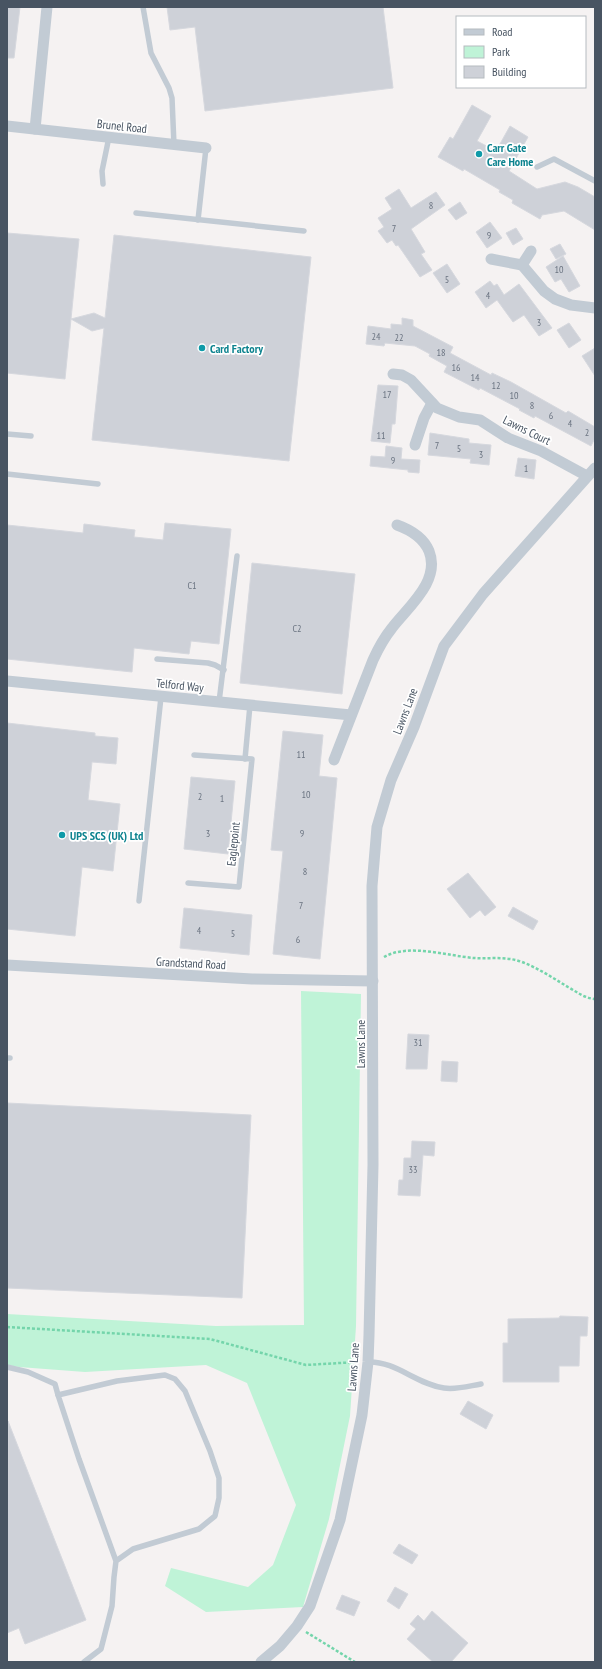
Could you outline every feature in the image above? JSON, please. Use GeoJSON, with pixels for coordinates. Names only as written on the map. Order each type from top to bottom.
{"type":"FeatureCollection","features":[{"type":"Feature","properties":{"kind":"street"},"geometry":{"type":"LineString","coordinates":[[35,129],[47,7]]}},
{"type":"Feature","properties":{"kind":"street","name":"Brunel Road"},"geometry":{"type":"LineString","coordinates":[[7,126],[206,148]]}},
{"type":"Feature","properties":{"kind":"street"},"geometry":{"type":"LineString","coordinates":[[522,265],[531,251]]}},
{"type":"Feature","properties":{"kind":"street"},"geometry":{"type":"LineString","coordinates":[[491,259],[522,265],[544,291],[555,299],[571,305],[595,308]]}},
{"type":"Feature","properties":{"kind":"street","name":"Lawns Court"},"geometry":{"type":"LineString","coordinates":[[393,374],[411,380],[432,403],[447,413],[480,420],[508,438],[541,451],[587,476]]}},
{"type":"Feature","properties":{"kind":"street"},"geometry":{"type":"LineString","coordinates":[[415,445],[424,418],[432,403]]}},
{"type":"Feature","properties":{"kind":"street","name":"Lawns Lane"},"geometry":{"type":"LineString","coordinates":[[261,1662],[280,1646],[297,1626],[310,1606],[340,1520],[362,1415],[368,1362],[372,1173],[372,886],[377,827],[391,780],[414,727],[444,646],[483,594],[570,498],[595,468]]}},
{"type":"Feature","properties":{"kind":"street"},"geometry":{"type":"LineString","coordinates":[[334,760],[380,644],[421,592],[432,569],[431,556],[427,546],[410,530],[397,525]]}},
{"type":"Feature","properties":{"kind":"street","name":"Telford Way"},"geometry":{"type":"LineString","coordinates":[[7,682],[352,715]]}},
{"type":"Feature","properties":{"kind":"street","name":"Grandstand Road"},"geometry":{"type":"LineString","coordinates":[[7,965],[154,975],[252,979],[373,981]]}},
{"type":"Feature","properties":{"kind":"lane"},"geometry":{"type":"LineString","coordinates":[[143,7],[151,53],[169,88],[172,98],[174,144]]}},
{"type":"Feature","properties":{"kind":"lane"},"geometry":{"type":"LineString","coordinates":[[103,184],[102,171],[109,138]]}},
{"type":"Feature","properties":{"kind":"lane"},"geometry":{"type":"LineString","coordinates":[[198,220],[206,148]]}},
{"type":"Feature","properties":{"kind":"lane"},"geometry":{"type":"LineString","coordinates":[[537,167],[554,159],[595,181]]}},
{"type":"Feature","properties":{"kind":"lane"},"geometry":{"type":"LineString","coordinates":[[136,213],[304,231]]}},
{"type":"Feature","properties":{"kind":"lane"},"geometry":{"type":"LineString","coordinates":[[7,434],[32,436]]}},
{"type":"Feature","properties":{"kind":"lane"},"geometry":{"type":"LineString","coordinates":[[7,474],[98,484]]}},
{"type":"Feature","properties":{"kind":"lane"},"geometry":{"type":"LineString","coordinates":[[220,702],[237,556]]}},
{"type":"Feature","properties":{"kind":"lane"},"geometry":{"type":"LineString","coordinates":[[156,659],[208,663],[224,670]]}},
{"type":"Feature","properties":{"kind":"lane"},"geometry":{"type":"LineString","coordinates":[[139,901],[161,697]]}},
{"type":"Feature","properties":{"kind":"lane","name":"Eaglepoint"},"geometry":{"type":"LineString","coordinates":[[188,883],[240,887],[252,759],[245,759],[250,705]]}},
{"type":"Feature","properties":{"kind":"lane"},"geometry":{"type":"LineString","coordinates":[[194,755],[245,759]]}},
{"type":"Feature","properties":{"kind":"lane"},"geometry":{"type":"LineString","coordinates":[[368,1362],[377,1361],[396,1367],[419,1380],[443,1388],[453,1389],[481,1384]]}},
{"type":"Feature","properties":{"kind":"lane"},"geometry":{"type":"LineString","coordinates":[[7,1367],[28,1372],[55,1384],[79,1459],[116,1561],[112,1606],[100,1649],[84,1662]]}},
{"type":"Feature","properties":{"kind":"lane"},"geometry":{"type":"LineString","coordinates":[[58,1395],[117,1381],[165,1375],[175,1379],[185,1391],[210,1451],[219,1478],[219,1498],[215,1516],[199,1529],[133,1549],[116,1561]]}},
{"type":"Feature","properties":{"kind":"path"},"geometry":{"type":"LineString","coordinates":[[373,963],[387,955],[408,951],[438,952],[455,957],[482,959],[506,958],[522,962],[548,975],[586,998],[595,999]]}},
{"type":"Feature","properties":{"kind":"path"},"geometry":{"type":"LineString","coordinates":[[7,1327],[210,1339],[306,1365],[368,1362]]}},
{"type":"Feature","properties":{"kind":"path"},"geometry":{"type":"LineString","coordinates":[[297,1626],[355,1662]]}},
{"type":"Feature","properties":{"kind":"green space"},"geometry":{"type":"Polygon","coordinates":[[[301,991],[361,994],[356,1326],[350,1416],[329,1519],[303,1607],[206,1612],[165,1586],[171,1568],[248,1587],[273,1565],[296,1505],[247,1383],[206,1365],[85,1372],[7,1365],[7,1314],[216,1326],[304,1325],[301,991]]]}},
{"type":"Feature","properties":{"kind":"building"},"geometry":{"type":"Polygon","coordinates":[[[7,7],[20,7],[14,58],[7,58],[7,7]]]}},
{"type":"Feature","properties":{"kind":"building"},"geometry":{"type":"Polygon","coordinates":[[[167,7],[383,7],[393,88],[205,111],[195,27],[170,30],[167,7]]]}},
{"type":"Feature","properties":{"kind":"building"},"geometry":{"type":"Polygon","coordinates":[[[472,105],[491,116],[477,141],[496,151],[510,126],[528,137],[509,171],[537,189],[565,182],[578,187],[595,197],[595,230],[564,211],[542,215],[540,219],[512,203],[513,200],[499,192],[500,190],[464,169],[463,171],[438,157],[450,137],[453,139],[472,105]]]}},
{"type":"Feature","properties":{"kind":"building"},"geometry":{"type":"Polygon","coordinates":[[[399,189],[411,208],[436,192],[445,205],[411,229],[425,252],[421,254],[432,270],[420,277],[398,245],[396,246],[392,240],[387,243],[378,231],[384,227],[378,218],[392,209],[385,198],[399,189]]]}},
{"type":"Feature","properties":{"kind":"building"},"geometry":{"type":"Polygon","coordinates":[[[460,202],[467,213],[456,220],[448,210],[460,202]]]}},
{"type":"Feature","properties":{"kind":"building"},"geometry":{"type":"Polygon","coordinates":[[[490,222],[502,238],[487,248],[476,232],[490,222]]]}},
{"type":"Feature","properties":{"kind":"building"},"geometry":{"type":"Polygon","coordinates":[[[516,228],[523,239],[513,245],[506,233],[516,228]]]}},
{"type":"Feature","properties":{"kind":"building"},"geometry":{"type":"Polygon","coordinates":[[[7,233],[79,239],[65,379],[7,373],[7,233]]]}},
{"type":"Feature","properties":{"kind":"building","name":"Card Factory"},"geometry":{"type":"Polygon","coordinates":[[[114,235],[311,257],[289,461],[92,440],[104,328],[92,331],[71,319],[94,313],[105,318],[114,235]]]}},
{"type":"Feature","properties":{"kind":"building"},"geometry":{"type":"Polygon","coordinates":[[[560,244],[566,254],[556,259],[550,249],[560,244]]]}},
{"type":"Feature","properties":{"kind":"building"},"geometry":{"type":"Polygon","coordinates":[[[563,256],[580,286],[569,292],[561,279],[555,282],[546,267],[563,256]]]}},
{"type":"Feature","properties":{"kind":"building"},"geometry":{"type":"Polygon","coordinates":[[[447,264],[460,284],[447,293],[433,273],[447,264]]]}},
{"type":"Feature","properties":{"kind":"building"},"geometry":{"type":"Polygon","coordinates":[[[490,281],[494,286],[497,284],[504,295],[519,284],[552,328],[539,336],[524,315],[513,322],[497,300],[486,308],[475,292],[490,281]]]}},
{"type":"Feature","properties":{"kind":"building"},"geometry":{"type":"Polygon","coordinates":[[[402,318],[413,320],[413,326],[453,347],[450,353],[491,375],[492,373],[511,382],[566,413],[568,411],[595,427],[595,438],[591,446],[535,416],[534,418],[480,388],[479,390],[444,372],[447,366],[415,346],[385,343],[384,346],[366,344],[368,326],[391,329],[391,324],[402,325],[402,318]]]}},
{"type":"Feature","properties":{"kind":"building"},"geometry":{"type":"Polygon","coordinates":[[[569,323],[581,340],[569,348],[557,330],[569,323]]]}},
{"type":"Feature","properties":{"kind":"building"},"geometry":{"type":"Polygon","coordinates":[[[595,348],[595,376],[582,356],[595,348]]]}},
{"type":"Feature","properties":{"kind":"building"},"geometry":{"type":"Polygon","coordinates":[[[378,385],[398,386],[395,424],[392,424],[390,443],[371,441],[378,385]]]}},
{"type":"Feature","properties":{"kind":"building"},"geometry":{"type":"Polygon","coordinates":[[[430,433],[469,439],[469,443],[491,445],[489,465],[470,463],[471,459],[428,455],[430,433]]]}},
{"type":"Feature","properties":{"kind":"building"},"geometry":{"type":"Polygon","coordinates":[[[386,446],[402,448],[401,459],[420,460],[419,473],[408,472],[408,470],[370,466],[371,456],[385,457],[386,446]]]}},
{"type":"Feature","properties":{"kind":"building"},"geometry":{"type":"Polygon","coordinates":[[[518,458],[536,460],[534,479],[515,476],[518,458]]]}},
{"type":"Feature","properties":{"kind":"building"},"geometry":{"type":"Polygon","coordinates":[[[165,523],[231,529],[219,644],[191,641],[189,654],[134,648],[132,672],[7,659],[7,525],[83,533],[84,524],[135,530],[134,537],[163,540],[165,523]]]}},
{"type":"Feature","properties":{"kind":"building"},"geometry":{"type":"Polygon","coordinates":[[[252,563],[355,574],[342,694],[240,683],[252,563]]]}},
{"type":"Feature","properties":{"kind":"building","name":"UPS SCS (UK) Ltd"},"geometry":{"type":"Polygon","coordinates":[[[7,723],[95,733],[95,736],[118,738],[116,764],[92,762],[88,800],[120,804],[113,871],[82,867],[75,936],[7,929],[7,723]]]}},
{"type":"Feature","properties":{"kind":"building"},"geometry":{"type":"Polygon","coordinates":[[[283,731],[323,735],[319,776],[337,778],[320,959],[273,954],[283,851],[271,850],[283,731]]]}},
{"type":"Feature","properties":{"kind":"building"},"geometry":{"type":"Polygon","coordinates":[[[191,777],[235,781],[228,854],[184,849],[191,777]]]}},
{"type":"Feature","properties":{"kind":"building"},"geometry":{"type":"Polygon","coordinates":[[[468,873],[496,907],[485,916],[480,910],[470,918],[447,889],[468,873]]]}},
{"type":"Feature","properties":{"kind":"building"},"geometry":{"type":"Polygon","coordinates":[[[513,907],[538,921],[533,930],[508,916],[513,907]]]}},
{"type":"Feature","properties":{"kind":"building"},"geometry":{"type":"Polygon","coordinates":[[[184,908],[252,915],[249,955],[180,948],[184,908]]]}},
{"type":"Feature","properties":{"kind":"building"},"geometry":{"type":"Polygon","coordinates":[[[408,1034],[429,1035],[427,1069],[406,1069],[408,1034]]]}},
{"type":"Feature","properties":{"kind":"building"},"geometry":{"type":"Polygon","coordinates":[[[442,1061],[458,1062],[457,1082],[441,1081],[442,1061]]]}},
{"type":"Feature","properties":{"kind":"building"},"geometry":{"type":"Polygon","coordinates":[[[7,1103],[251,1115],[242,1298],[7,1288],[7,1103]]]}},
{"type":"Feature","properties":{"kind":"building"},"geometry":{"type":"Polygon","coordinates":[[[412,1141],[435,1142],[434,1156],[423,1155],[420,1196],[398,1195],[399,1180],[403,1180],[404,1158],[411,1158],[412,1141]]]}},
{"type":"Feature","properties":{"kind":"building"},"geometry":{"type":"Polygon","coordinates":[[[560,1316],[588,1317],[587,1336],[580,1336],[579,1366],[559,1366],[559,1382],[503,1382],[503,1343],[508,1343],[508,1319],[559,1318],[560,1316]]]}},
{"type":"Feature","properties":{"kind":"building"},"geometry":{"type":"Polygon","coordinates":[[[468,1401],[493,1415],[486,1429],[460,1414],[468,1401]]]}},
{"type":"Feature","properties":{"kind":"building"},"geometry":{"type":"Polygon","coordinates":[[[8,1421],[86,1620],[25,1644],[19,1628],[7,1633],[8,1421]]]}},
{"type":"Feature","properties":{"kind":"building"},"geometry":{"type":"Polygon","coordinates":[[[399,1544],[418,1555],[412,1564],[393,1553],[399,1544]]]}},
{"type":"Feature","properties":{"kind":"building"},"geometry":{"type":"Polygon","coordinates":[[[395,1587],[408,1594],[399,1609],[387,1601],[395,1587]]]}},
{"type":"Feature","properties":{"kind":"building"},"geometry":{"type":"Polygon","coordinates":[[[342,1595],[360,1602],[354,1616],[336,1609],[342,1595]]]}},
{"type":"Feature","properties":{"kind":"building"},"geometry":{"type":"Polygon","coordinates":[[[432,1611],[468,1643],[451,1662],[433,1662],[407,1639],[416,1629],[410,1624],[418,1615],[424,1621],[432,1611]]]}},
{"type":"Feature","properties":{"kind":"place","name":"Carr Gate Care Home"},"geometry":{"type":"Point","coordinates":[479,154]}},
{"type":"Feature","properties":{"kind":"place","name":"Card Factory"},"geometry":{"type":"Point","coordinates":[202,348]}},
{"type":"Feature","properties":{"kind":"place","name":"UPS SCS (UK) Ltd"},"geometry":{"type":"Point","coordinates":[62,835]}}]}
